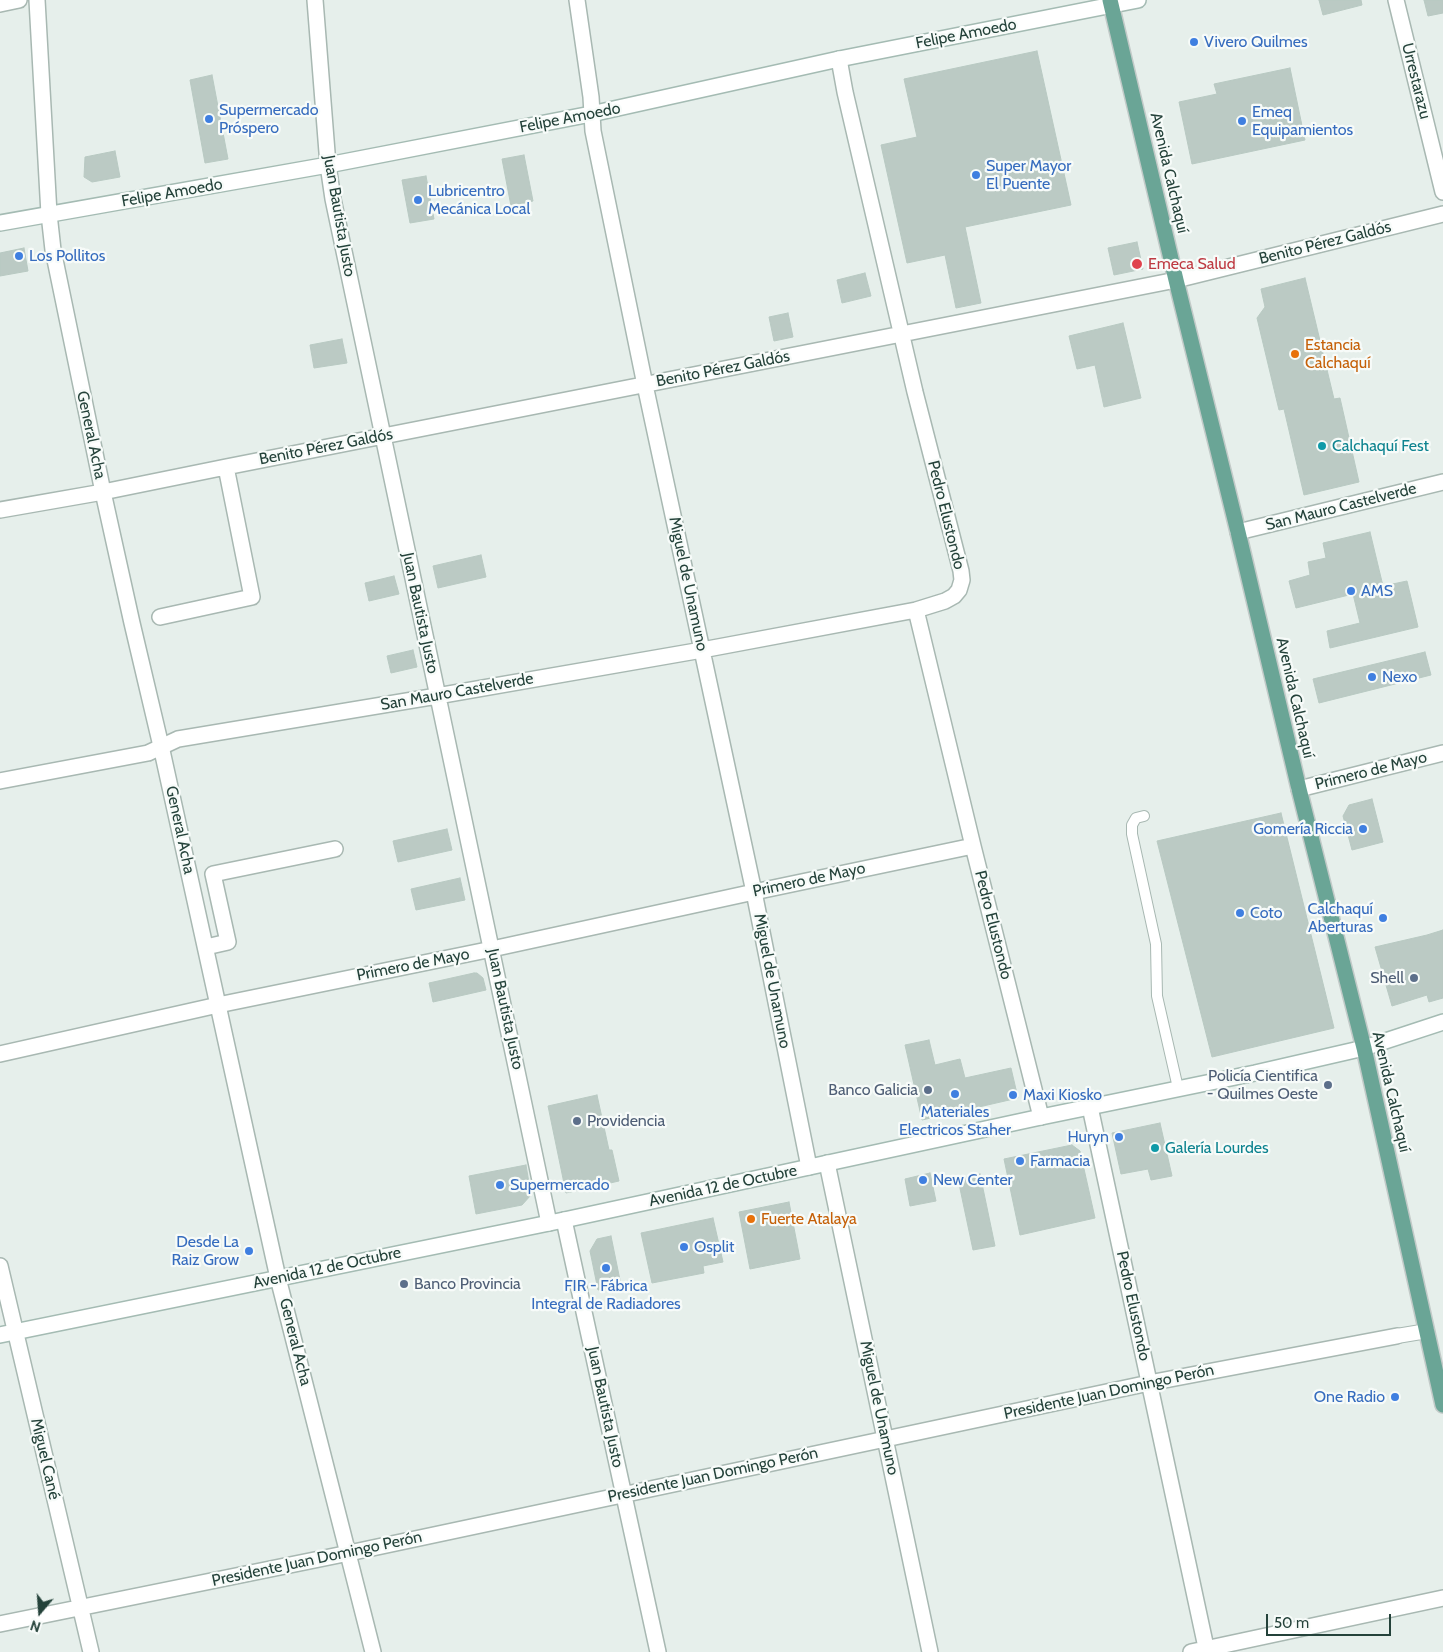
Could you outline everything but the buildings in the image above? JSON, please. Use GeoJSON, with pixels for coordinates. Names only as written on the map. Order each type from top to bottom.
{"type":"FeatureCollection","features":[{"type":"Feature","properties":{"kind":"main road","name":"Avenida Calchaquí"},"geometry":{"type":"LineString","coordinates":[[1111,3],[1299,790],[1364,1048],[1443,1405]]}},
{"type":"Feature","properties":{"kind":"street"},"geometry":{"type":"LineString","coordinates":[[0,4],[19,0]]}},
{"type":"Feature","properties":{"kind":"street","name":"General Acha"},"geometry":{"type":"LineString","coordinates":[[37,0],[49,214],[53,250],[103,492],[206,947],[278,1278],[373,1652]]}},
{"type":"Feature","properties":{"kind":"street","name":"Juan Bautista Justo"},"geometry":{"type":"LineString","coordinates":[[315,0],[332,198],[549,1223]]}},
{"type":"Feature","properties":{"kind":"street","name":"Miguel de Unamuno"},"geometry":{"type":"LineString","coordinates":[[577,0],[591,97],[593,131],[754,892],[809,1167]]}},
{"type":"Feature","properties":{"kind":"street","name":"Felipe Amoedo"},"geometry":{"type":"LineString","coordinates":[[0,223],[328,165],[592,114],[839,59],[1111,3],[1138,0]]}},
{"type":"Feature","properties":{"kind":"street","name":"Urrestarazu"},"geometry":{"type":"LineString","coordinates":[[1396,0],[1443,192]]}},
{"type":"Feature","properties":{"kind":"street","name":"Pedro Elustondo"},"geometry":{"type":"LineString","coordinates":[[839,59],[902,335],[961,570],[962,580],[959,590],[954,596],[945,601],[916,610],[1041,1117]]}},
{"type":"Feature","properties":{"kind":"street","name":"Benito Pérez Galdós"},"geometry":{"type":"LineString","coordinates":[[0,510],[103,492],[1176,280],[1443,214]]}},
{"type":"Feature","properties":{"kind":"street"},"geometry":{"type":"LineString","coordinates":[[160,617],[252,597],[226,467]]}},
{"type":"Feature","properties":{"kind":"street","name":"San Mauro Castelverde"},"geometry":{"type":"LineString","coordinates":[[1238,532],[1443,482]]}},
{"type":"Feature","properties":{"kind":"street","name":"San Mauro Castelverde"},"geometry":{"type":"LineString","coordinates":[[0,781],[148,753],[178,739],[702,650],[916,610]]}},
{"type":"Feature","properties":{"kind":"street","name":"Primero de Mayo"},"geometry":{"type":"LineString","coordinates":[[1299,790],[1443,753]]}},
{"type":"Feature","properties":{"kind":"street","name":"Primero de Mayo"},"geometry":{"type":"LineString","coordinates":[[0,1054],[218,1005],[492,949],[973,846]]}},
{"type":"Feature","properties":{"kind":"street"},"geometry":{"type":"LineString","coordinates":[[206,947],[228,942],[213,874],[335,849]]}},
{"type":"Feature","properties":{"kind":"street","name":"Avenida 12 de Octubre"},"geometry":{"type":"LineString","coordinates":[[7,1334],[564,1220],[1255,1073],[1364,1048],[1443,1022]]}},
{"type":"Feature","properties":{"kind":"street","name":"Pedro Elustondo"},"geometry":{"type":"LineString","coordinates":[[1090,1107],[1207,1650]]}},
{"type":"Feature","properties":{"kind":"street","name":"Miguel de Unamuno"},"geometry":{"type":"LineString","coordinates":[[826,1163],[930,1652]]}},
{"type":"Feature","properties":{"kind":"street","name":"Juan Bautista Justo"},"geometry":{"type":"LineString","coordinates":[[564,1220],[658,1652]]}},
{"type":"Feature","properties":{"kind":"street","name":"Miguel Cané"},"geometry":{"type":"LineString","coordinates":[[0,1266],[7,1334],[81,1608],[91,1652]]}},
{"type":"Feature","properties":{"kind":"street","name":"Presidente Juan Domingo Perón"},"geometry":{"type":"LineString","coordinates":[[0,1624],[349,1553],[1149,1382],[1427,1331]]}},
{"type":"Feature","properties":{"kind":"street"},"geometry":{"type":"LineString","coordinates":[[1191,1652],[1443,1598]]}},
{"type":"Feature","properties":{"kind":"lane"},"geometry":{"type":"LineString","coordinates":[[1144,816],[1136,818],[1132,825],[1132,834],[1156,944],[1156,996],[1178,1088]]}},
{"type":"Feature","properties":{"kind":"place","name":"Vivero Quilmes"},"geometry":{"type":"Point","coordinates":[1194,42]}},
{"type":"Feature","properties":{"kind":"place","name":"Supermercado Próspero"},"geometry":{"type":"Point","coordinates":[209,119]}},
{"type":"Feature","properties":{"kind":"place","name":"Emeq Equipamientos"},"geometry":{"type":"Point","coordinates":[1242,121]}},
{"type":"Feature","properties":{"kind":"place","name":"Super Mayor El Puente"},"geometry":{"type":"Point","coordinates":[976,175]}},
{"type":"Feature","properties":{"kind":"place","name":"Lubricentro Mecánica Local"},"geometry":{"type":"Point","coordinates":[418,200]}},
{"type":"Feature","properties":{"kind":"place","name":"Los Pollitos"},"geometry":{"type":"Point","coordinates":[19,256]}},
{"type":"Feature","properties":{"kind":"place","name":"Emeca Salud"},"geometry":{"type":"Point","coordinates":[1137,264]}},
{"type":"Feature","properties":{"kind":"place","name":"Estancia Calchaquí"},"geometry":{"type":"Point","coordinates":[1295,354]}},
{"type":"Feature","properties":{"kind":"place","name":"Calchaquí Fest"},"geometry":{"type":"Point","coordinates":[1322,446]}},
{"type":"Feature","properties":{"kind":"place","name":"AMS"},"geometry":{"type":"Point","coordinates":[1351,591]}},
{"type":"Feature","properties":{"kind":"place","name":"Nexo"},"geometry":{"type":"Point","coordinates":[1372,677]}},
{"type":"Feature","properties":{"kind":"place","name":"Gomería Riccia"},"geometry":{"type":"Point","coordinates":[1363,829]}},
{"type":"Feature","properties":{"kind":"place","name":"Coto"},"geometry":{"type":"Point","coordinates":[1240,913]}},
{"type":"Feature","properties":{"kind":"place","name":"Calchaquí Aberturas"},"geometry":{"type":"Point","coordinates":[1383,918]}},
{"type":"Feature","properties":{"kind":"place","name":"Shell"},"geometry":{"type":"Point","coordinates":[1414,978]}},
{"type":"Feature","properties":{"kind":"place","name":"Policía Cientifica - Quilmes Oeste"},"geometry":{"type":"Point","coordinates":[1328,1085]}},
{"type":"Feature","properties":{"kind":"place","name":"Banco Galicia"},"geometry":{"type":"Point","coordinates":[928,1090]}},
{"type":"Feature","properties":{"kind":"place","name":"Materiales Electricos Staher"},"geometry":{"type":"Point","coordinates":[955,1094]}},
{"type":"Feature","properties":{"kind":"place","name":"Maxi Kiosko"},"geometry":{"type":"Point","coordinates":[1013,1095]}},
{"type":"Feature","properties":{"kind":"place","name":"Providencia"},"geometry":{"type":"Point","coordinates":[577,1121]}},
{"type":"Feature","properties":{"kind":"place","name":"Huryn"},"geometry":{"type":"Point","coordinates":[1119,1137]}},
{"type":"Feature","properties":{"kind":"place","name":"Galería Lourdes"},"geometry":{"type":"Point","coordinates":[1155,1148]}},
{"type":"Feature","properties":{"kind":"place","name":"Farmacia"},"geometry":{"type":"Point","coordinates":[1020,1161]}},
{"type":"Feature","properties":{"kind":"place","name":"New Center"},"geometry":{"type":"Point","coordinates":[923,1180]}},
{"type":"Feature","properties":{"kind":"place","name":"Supermercado"},"geometry":{"type":"Point","coordinates":[500,1185]}},
{"type":"Feature","properties":{"kind":"place","name":"Fuerte Atalaya"},"geometry":{"type":"Point","coordinates":[751,1219]}},
{"type":"Feature","properties":{"kind":"place","name":"Osplit"},"geometry":{"type":"Point","coordinates":[684,1247]}},
{"type":"Feature","properties":{"kind":"place","name":"Desde La Raiz Grow"},"geometry":{"type":"Point","coordinates":[249,1251]}},
{"type":"Feature","properties":{"kind":"place","name":"FIR - Fábrica Integral de Radiadores"},"geometry":{"type":"Point","coordinates":[606,1268]}},
{"type":"Feature","properties":{"kind":"place","name":"Banco Provincia"},"geometry":{"type":"Point","coordinates":[404,1284]}},
{"type":"Feature","properties":{"kind":"place","name":"One Radio"},"geometry":{"type":"Point","coordinates":[1395,1397]}}]}
